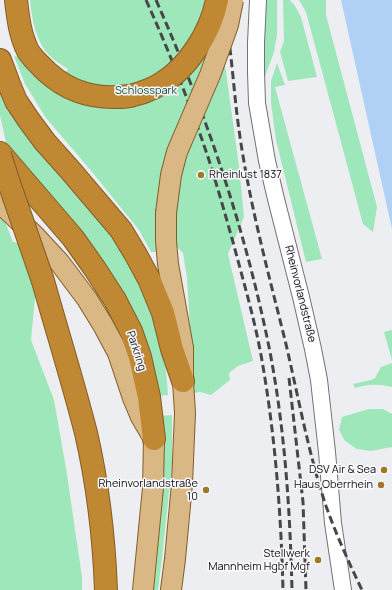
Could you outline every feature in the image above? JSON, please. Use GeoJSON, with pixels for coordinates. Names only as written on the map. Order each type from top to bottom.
{"type":"FeatureCollection","features":[{"type":"Feature","properties":{"kind":"highway"},"geometry":{"type":"LineString","coordinates":[[16,0],[19,25],[28,50],[34,59],[54,79],[84,94],[116,98],[147,91],[162,83],[178,70],[194,52],[208,27],[217,0]]}},
{"type":"Feature","properties":{"kind":"highway"},"geometry":{"type":"LineString","coordinates":[[0,60],[16,101],[28,119],[45,142],[121,230],[136,255],[149,279],[163,313],[184,387]]}},
{"type":"Feature","properties":{"kind":"highway"},"geometry":{"type":"LineString","coordinates":[[0,154],[43,281],[86,434],[100,506],[105,554],[106,590]]}},
{"type":"Feature","properties":{"kind":"highway","name":"Parkring"},"geometry":{"type":"LineString","coordinates":[[0,154],[73,238],[115,300],[131,331],[140,357],[144,407],[154,439]]}},
{"type":"Feature","properties":{"kind":"main road"},"geometry":{"type":"LineString","coordinates":[[171,590],[182,484],[185,413],[183,348],[168,264],[166,213],[171,175],[177,152],[210,75],[228,25],[234,0]]}},
{"type":"Feature","properties":{"kind":"main road"},"geometry":{"type":"LineString","coordinates":[[0,203],[34,235],[60,263],[87,299],[118,353],[144,407]]}},
{"type":"Feature","properties":{"kind":"main road","name":"Parkring"},"geometry":{"type":"LineString","coordinates":[[143,590],[153,488],[154,439]]}},
{"type":"Feature","properties":{"kind":"street","name":"Rheinvorlandstraße"},"geometry":{"type":"LineString","coordinates":[[258,0],[256,43],[258,103],[269,169],[317,368],[333,523],[343,590]]}},
{"type":"Feature","properties":{"kind":"green space","name":"Schlosspark"},"geometry":{"type":"Polygon","coordinates":[[[30,0],[216,0],[239,166],[244,217],[228,254],[253,361],[238,366],[229,373],[230,380],[211,395],[200,392],[194,393],[187,278],[183,253],[156,226],[156,252],[151,252],[139,230],[46,118],[25,84],[14,56],[20,57],[57,90],[68,69],[52,58],[41,44],[32,15],[30,0]]]}},
{"type":"Feature","properties":{"kind":"green space"},"geometry":{"type":"Polygon","coordinates":[[[266,0],[277,0],[277,35],[274,52],[263,82],[264,40],[266,0]]]}},
{"type":"Feature","properties":{"kind":"green space"},"geometry":{"type":"Polygon","coordinates":[[[283,0],[290,0],[301,17],[317,77],[288,81],[280,52],[284,41],[283,0]]]}},
{"type":"Feature","properties":{"kind":"green space"},"geometry":{"type":"Polygon","coordinates":[[[299,0],[326,0],[326,15],[377,207],[373,232],[363,224],[306,12],[299,0]]]}},
{"type":"Feature","properties":{"kind":"green space"},"geometry":{"type":"Polygon","coordinates":[[[277,63],[285,85],[275,87],[322,259],[306,262],[276,140],[271,103],[271,81],[277,63]]]}},
{"type":"Feature","properties":{"kind":"green space"},"geometry":{"type":"Polygon","coordinates":[[[0,76],[106,221],[148,297],[163,335],[168,395],[158,396],[152,368],[7,147],[0,115],[0,76]]]}},
{"type":"Feature","properties":{"kind":"green space"},"geometry":{"type":"Polygon","coordinates":[[[0,210],[13,242],[40,246],[31,340],[54,400],[66,468],[82,577],[82,590],[0,590],[0,210]]]}},
{"type":"Feature","properties":{"kind":"green space"},"geometry":{"type":"Polygon","coordinates":[[[392,330],[392,360],[384,332],[392,330]]]}},
{"type":"Feature","properties":{"kind":"green space"},"geometry":{"type":"Polygon","coordinates":[[[392,363],[392,387],[374,385],[355,388],[353,384],[375,378],[381,367],[392,363]]]}},
{"type":"Feature","properties":{"kind":"green space"},"geometry":{"type":"Polygon","coordinates":[[[369,409],[383,409],[392,414],[392,448],[371,451],[357,449],[345,441],[339,430],[342,417],[369,409]]]}},
{"type":"Feature","properties":{"kind":"green space"},"geometry":{"type":"Polygon","coordinates":[[[172,415],[172,464],[162,558],[158,590],[152,590],[160,416],[172,415]]]}},
{"type":"Feature","properties":{"kind":"water"},"geometry":{"type":"Polygon","coordinates":[[[341,0],[392,0],[392,229],[341,0]]]}},
{"type":"Feature","properties":{"kind":"railway"},"geometry":{"type":"LineString","coordinates":[[146,0],[179,78],[208,157],[233,242],[255,327],[266,384],[274,443],[281,531],[283,590]]}},
{"type":"Feature","properties":{"kind":"railway"},"geometry":{"type":"LineString","coordinates":[[156,0],[192,86],[223,173],[237,217],[260,307],[270,352],[283,441],[290,530],[292,590]]}},
{"type":"Feature","properties":{"kind":"railway"},"geometry":{"type":"LineString","coordinates":[[222,0],[228,34],[240,137],[260,238],[320,486],[334,527],[362,590]]}},
{"type":"Feature","properties":{"kind":"railway"},"geometry":{"type":"LineString","coordinates":[[289,378],[303,502],[306,590]]}},
{"type":"Feature","properties":{"kind":"place","name":"Rheinlust 1837"},"geometry":{"type":"Point","coordinates":[201,175]}},
{"type":"Feature","properties":{"kind":"place","name":"DSV Air & Sea"},"geometry":{"type":"Point","coordinates":[384,470]}},
{"type":"Feature","properties":{"kind":"place","name":"Haus Oberrhein"},"geometry":{"type":"Point","coordinates":[381,485]}},
{"type":"Feature","properties":{"kind":"place","name":"Rheinvorlandstraße 10"},"geometry":{"type":"Point","coordinates":[206,490]}},
{"type":"Feature","properties":{"kind":"place","name":"Stellwerk Mannheim Hgbf Mgf"},"geometry":{"type":"Point","coordinates":[318,560]}}]}
